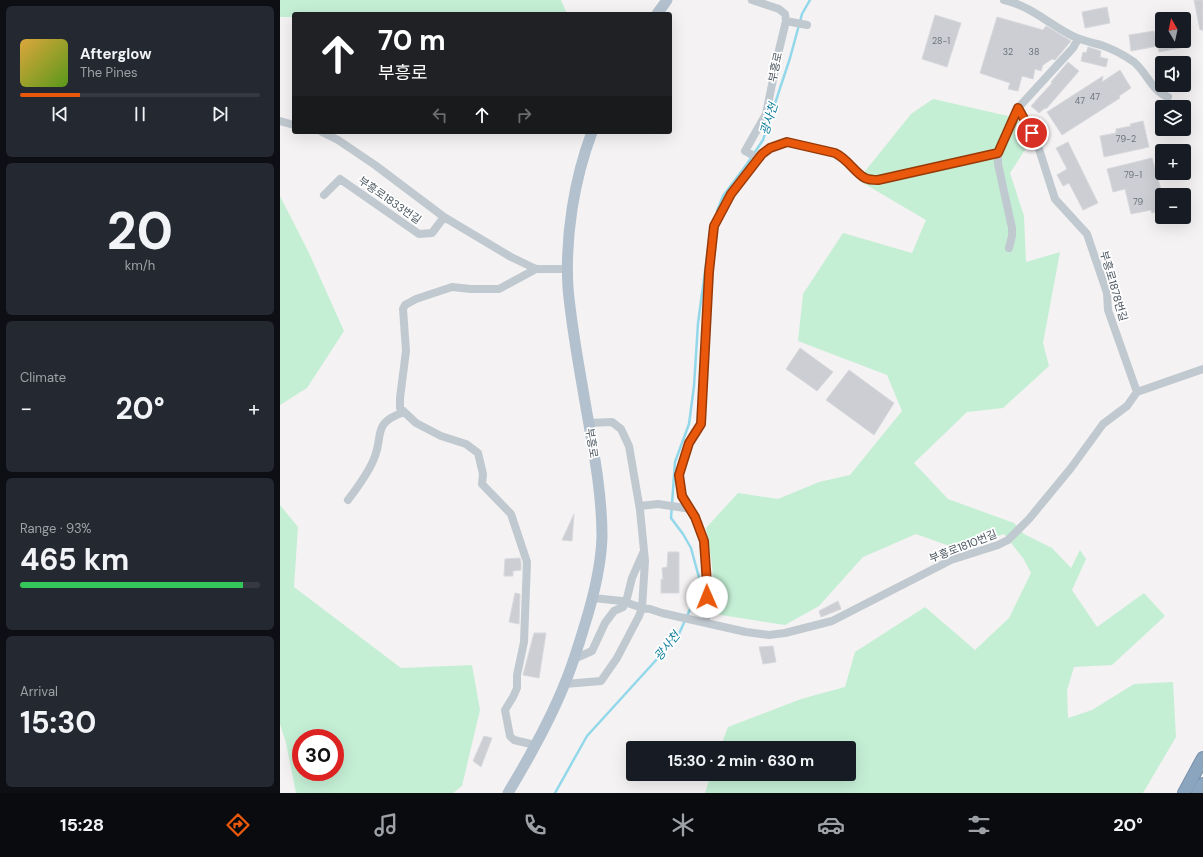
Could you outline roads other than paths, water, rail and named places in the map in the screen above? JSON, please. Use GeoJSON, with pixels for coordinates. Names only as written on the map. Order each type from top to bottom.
{"type":"FeatureCollection","features":[{"type":"Feature","properties":{"kind":"highway"},"geometry":{"type":"LineString","coordinates":[[1184,793],[1203,758]]}},
{"type":"Feature","properties":{"kind":"highway"},"geometry":{"type":"LineString","coordinates":[[1198,793],[1203,784]]}},
{"type":"Feature","properties":{"kind":"main road"},"geometry":{"type":"LineString","coordinates":[[658,12],[668,0]]}},
{"type":"Feature","properties":{"kind":"main road","name":"부흥로"},"geometry":{"type":"LineString","coordinates":[[508,793],[535,745],[565,684],[593,598],[600,568],[602,537],[599,489],[574,337],[568,287],[570,238],[577,184],[591,134]]}},
{"type":"Feature","properties":{"kind":"street"},"geometry":{"type":"LineString","coordinates":[[752,0],[779,9],[785,14],[786,21],[806,25]]}},
{"type":"Feature","properties":{"kind":"street"},"geometry":{"type":"LineString","coordinates":[[1004,0],[1032,11],[1078,39],[1100,45],[1124,55],[1142,70],[1155,89],[1168,97]]}},
{"type":"Feature","properties":{"kind":"street","name":"부흥로"},"geometry":{"type":"LineString","coordinates":[[758,158],[746,152],[766,114],[786,21]]}},
{"type":"Feature","properties":{"kind":"street"},"geometry":{"type":"LineString","coordinates":[[1009,248],[1012,232],[998,164],[998,153],[1018,108],[1073,48],[1078,39]]}},
{"type":"Feature","properties":{"kind":"street","name":"부흥로1878번길"},"geometry":{"type":"LineString","coordinates":[[1018,108],[1038,146],[1054,199],[1088,234],[1107,293],[1108,310],[1137,392]]}},
{"type":"Feature","properties":{"kind":"street"},"geometry":{"type":"LineString","coordinates":[[280,121],[292,124]]}},
{"type":"Feature","properties":{"kind":"street","name":"부흥로1833번길"},"geometry":{"type":"LineString","coordinates":[[326,134],[338,140],[375,165],[444,217],[511,257],[536,269],[568,269]]}},
{"type":"Feature","properties":{"kind":"street"},"geometry":{"type":"LineString","coordinates":[[702,622],[707,584],[704,541],[695,517],[688,509],[682,496],[679,475],[689,443],[701,424],[709,272],[714,226],[731,194],[762,154],[770,148],[787,142],[835,153],[841,156],[864,178],[871,180],[998,153]]}},
{"type":"Feature","properties":{"kind":"street","name":"부흥로1833번길"},"geometry":{"type":"LineString","coordinates":[[324,196],[340,179],[419,234],[432,233],[444,217]]}},
{"type":"Feature","properties":{"kind":"street","name":"부흥로1833번길"},"geometry":{"type":"LineString","coordinates":[[404,412],[400,408],[400,398],[406,350],[403,309],[405,305],[416,299],[452,287],[499,289],[536,269]]}},
{"type":"Feature","properties":{"kind":"street"},"geometry":{"type":"LineString","coordinates":[[1137,392],[1203,369]]}},
{"type":"Feature","properties":{"kind":"street","name":"부흥로1810번길"},"geometry":{"type":"LineString","coordinates":[[642,608],[650,608],[662,613],[746,632],[769,635],[785,633],[832,621],[951,560],[998,545],[1008,540],[1030,519],[1071,468],[1103,424],[1127,406],[1137,392]]}},
{"type":"Feature","properties":{"kind":"street"},"geometry":{"type":"LineString","coordinates":[[348,500],[359,486],[374,460],[381,427],[392,416],[404,412],[416,423],[442,436],[466,444],[478,452],[483,474],[482,484],[511,514],[527,562],[524,642],[517,675],[516,688],[513,697],[505,710],[510,736],[514,740],[535,745]]}},
{"type":"Feature","properties":{"kind":"street"},"geometry":{"type":"LineString","coordinates":[[565,684],[601,681],[617,658],[642,608],[645,561],[640,506],[629,446],[621,429],[612,422],[589,423]]}},
{"type":"Feature","properties":{"kind":"street"},"geometry":{"type":"LineString","coordinates":[[640,506],[658,504],[688,509]]}},
{"type":"Feature","properties":{"kind":"street"},"geometry":{"type":"LineString","coordinates":[[574,659],[592,651],[604,623],[614,611],[626,602],[632,578],[644,551]]}},
{"type":"Feature","properties":{"kind":"street"},"geometry":{"type":"LineString","coordinates":[[593,598],[626,602],[642,608]]}},
{"type":"Feature","properties":{"kind":"waterway","name":"광사천"},"geometry":{"type":"LineString","coordinates":[[717,211],[723,196],[763,140],[790,58],[802,14],[810,0]]}},
{"type":"Feature","properties":{"kind":"waterway","name":"광사천"},"geometry":{"type":"LineString","coordinates":[[555,793],[587,736],[678,636],[701,585],[691,548],[671,518],[675,462],[689,424],[694,386],[698,323],[710,235]]}}]}
